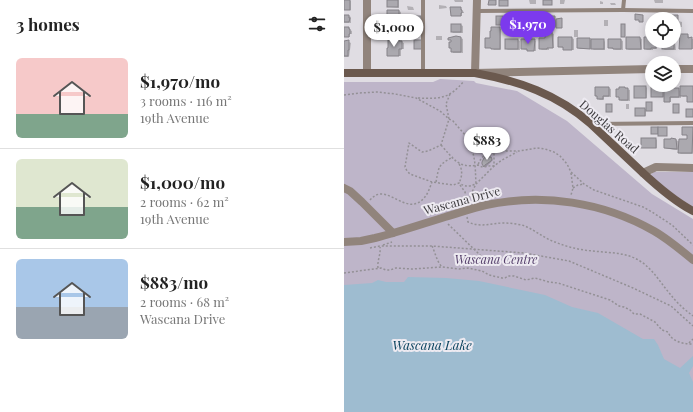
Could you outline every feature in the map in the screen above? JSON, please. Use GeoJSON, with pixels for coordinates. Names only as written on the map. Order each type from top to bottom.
{"type":"FeatureCollection","features":[{"type":"Feature","properties":{"kind":"street"},"geometry":{"type":"LineString","coordinates":[[367,0],[367,73]]}},
{"type":"Feature","properties":{"kind":"street"},"geometry":{"type":"LineString","coordinates":[[477,0],[475,72],[645,69]]}},
{"type":"Feature","properties":{"kind":"street"},"geometry":{"type":"LineString","coordinates":[[681,69],[693,69]]}},
{"type":"Feature","properties":{"kind":"street","name":"Douglas Road"},"geometry":{"type":"LineString","coordinates":[[344,73],[475,72],[501,78],[532,88],[562,103],[590,124],[662,190],[677,202],[693,211]]}},
{"type":"Feature","properties":{"kind":"street"},"geometry":{"type":"LineString","coordinates":[[643,173],[656,167],[693,168]]}},
{"type":"Feature","properties":{"kind":"street"},"geometry":{"type":"LineString","coordinates":[[344,188],[350,191],[362,202],[393,237]]}},
{"type":"Feature","properties":{"kind":"street","name":"Wascana Drive"},"geometry":{"type":"LineString","coordinates":[[344,242],[393,237],[486,205],[509,201],[543,200],[569,202],[590,206],[636,222],[673,243],[693,260]]}},
{"type":"Feature","properties":{"kind":"lane"},"geometry":{"type":"LineString","coordinates":[[423,0],[423,73]]}},
{"type":"Feature","properties":{"kind":"lane"},"geometry":{"type":"LineString","coordinates":[[623,10],[624,0]]}},
{"type":"Feature","properties":{"kind":"lane"},"geometry":{"type":"LineString","coordinates":[[477,11],[693,11]]}},
{"type":"Feature","properties":{"kind":"lane"},"geometry":{"type":"LineString","coordinates":[[590,124],[693,123]]}},
{"type":"Feature","properties":{"kind":"path"},"geometry":{"type":"LineString","coordinates":[[344,95],[378,92],[416,98],[432,99],[443,97],[456,90],[464,81],[463,73]]}},
{"type":"Feature","properties":{"kind":"path"},"geometry":{"type":"LineString","coordinates":[[450,94],[446,104],[449,119],[441,145],[422,152],[409,143],[406,167],[407,171],[410,174],[432,182],[453,185],[459,183],[469,187],[476,184]]}},
{"type":"Feature","properties":{"kind":"path"},"geometry":{"type":"LineString","coordinates":[[416,98],[440,111],[453,121],[466,136],[470,143],[477,165],[476,184]]}},
{"type":"Feature","properties":{"kind":"path"},"geometry":{"type":"LineString","coordinates":[[466,136],[474,142],[494,151]]}},
{"type":"Feature","properties":{"kind":"path"},"geometry":{"type":"LineString","coordinates":[[441,145],[459,164],[462,170],[459,183]]}},
{"type":"Feature","properties":{"kind":"path"},"geometry":{"type":"LineString","coordinates":[[477,165],[482,156],[494,151],[519,151],[538,148],[550,150],[560,156],[567,164],[571,172],[573,188],[569,202]]}},
{"type":"Feature","properties":{"kind":"path"},"geometry":{"type":"LineString","coordinates":[[494,151],[494,166]]}},
{"type":"Feature","properties":{"kind":"path"},"geometry":{"type":"LineString","coordinates":[[519,151],[494,166],[476,184],[466,206],[468,222],[475,225],[504,223],[522,225],[555,242],[582,250],[617,253],[630,256],[640,261],[652,271],[669,294],[693,316]]}},
{"type":"Feature","properties":{"kind":"path"},"geometry":{"type":"LineString","coordinates":[[436,182],[439,168],[453,157]]}},
{"type":"Feature","properties":{"kind":"path"},"geometry":{"type":"LineString","coordinates":[[459,164],[464,166],[477,165],[480,167],[489,165],[494,166]]}},
{"type":"Feature","properties":{"kind":"path"},"geometry":{"type":"LineString","coordinates":[[571,172],[584,184],[594,190],[643,207],[661,217],[672,225],[693,245]]}},
{"type":"Feature","properties":{"kind":"path"},"geometry":{"type":"LineString","coordinates":[[362,202],[371,200],[374,196],[381,194],[405,203],[416,204],[424,199],[432,182]]}},
{"type":"Feature","properties":{"kind":"path"},"geometry":{"type":"LineString","coordinates":[[459,183],[465,192],[467,202]]}},
{"type":"Feature","properties":{"kind":"path"},"geometry":{"type":"LineString","coordinates":[[573,188],[584,184]]}},
{"type":"Feature","properties":{"kind":"path"},"geometry":{"type":"LineString","coordinates":[[448,224],[480,255],[480,265]]}},
{"type":"Feature","properties":{"kind":"path"},"geometry":{"type":"LineString","coordinates":[[380,246],[393,237]]}},
{"type":"Feature","properties":{"kind":"path"},"geometry":{"type":"LineString","coordinates":[[378,268],[378,259],[381,252],[380,246]]}},
{"type":"Feature","properties":{"kind":"path"},"geometry":{"type":"LineString","coordinates":[[367,248],[380,246],[432,246],[524,253],[569,261],[671,306],[693,326]]}},
{"type":"Feature","properties":{"kind":"path"},"geometry":{"type":"LineString","coordinates":[[432,246],[442,267]]}},
{"type":"Feature","properties":{"kind":"path"},"geometry":{"type":"LineString","coordinates":[[344,273],[378,268],[390,270],[396,268],[412,269],[442,267],[459,269],[468,268],[502,278],[508,276],[514,276],[526,280],[535,278],[558,283],[610,300],[619,306],[624,306],[634,314],[640,314],[655,322],[662,330],[668,332],[671,337],[678,342],[693,344]]}},
{"type":"Feature","properties":{"kind":"path"},"geometry":{"type":"LineString","coordinates":[[688,344],[693,339]]}},
{"type":"Feature","properties":{"kind":"green space","name":"Wascana Centre"},"geometry":{"type":"Polygon","coordinates":[[[440,79],[474,81],[476,83],[517,91],[567,121],[652,194],[693,219],[693,412],[344,412],[344,82],[433,82],[440,79]]]}},
{"type":"Feature","properties":{"kind":"green space"},"geometry":{"type":"Polygon","coordinates":[[[654,172],[693,172],[693,207],[667,190],[652,177],[651,174],[654,172]]]}},
{"type":"Feature","properties":{"kind":"water","name":"Wascana Lake"},"geometry":{"type":"Polygon","coordinates":[[[408,277],[479,281],[545,295],[572,307],[598,313],[643,339],[654,339],[664,359],[680,368],[693,356],[693,366],[689,373],[693,382],[693,412],[344,412],[344,285],[372,283],[378,280],[386,282],[404,282],[408,277]]]}},
{"type":"Feature","properties":{"kind":"building"},"geometry":{"type":"Polygon","coordinates":[[[344,0],[350,0],[350,10],[344,10],[344,0]]]}},
{"type":"Feature","properties":{"kind":"building"},"geometry":{"type":"Polygon","coordinates":[[[387,0],[398,0],[398,7],[387,7],[387,0]]]}},
{"type":"Feature","properties":{"kind":"building"},"geometry":{"type":"Polygon","coordinates":[[[489,0],[496,0],[496,5],[488,5],[489,0]]]}},
{"type":"Feature","properties":{"kind":"building"},"geometry":{"type":"Polygon","coordinates":[[[499,0],[508,0],[508,6],[499,6],[499,0]]]}},
{"type":"Feature","properties":{"kind":"building"},"geometry":{"type":"Polygon","coordinates":[[[543,0],[552,0],[552,5],[543,5],[543,0]]]}},
{"type":"Feature","properties":{"kind":"building"},"geometry":{"type":"Polygon","coordinates":[[[450,7],[461,7],[461,16],[451,16],[450,7]]]}},
{"type":"Feature","properties":{"kind":"building"},"geometry":{"type":"Polygon","coordinates":[[[387,10],[399,10],[399,23],[389,24],[389,19],[387,19],[387,10]]]}},
{"type":"Feature","properties":{"kind":"building"},"geometry":{"type":"Polygon","coordinates":[[[635,14],[643,15],[643,22],[635,20],[635,14]]]}},
{"type":"Feature","properties":{"kind":"building"},"geometry":{"type":"Polygon","coordinates":[[[344,15],[349,15],[349,22],[344,22],[344,15]]]}},
{"type":"Feature","properties":{"kind":"building"},"geometry":{"type":"Polygon","coordinates":[[[412,16],[421,16],[421,26],[410,24],[410,22],[412,22],[412,16]]]}},
{"type":"Feature","properties":{"kind":"building"},"geometry":{"type":"Polygon","coordinates":[[[496,16],[503,16],[503,25],[496,25],[496,16]]]}},
{"type":"Feature","properties":{"kind":"building"},"geometry":{"type":"Polygon","coordinates":[[[545,16],[555,16],[555,27],[545,26],[545,16]]]}},
{"type":"Feature","properties":{"kind":"building"},"geometry":{"type":"Polygon","coordinates":[[[528,17],[538,17],[538,26],[528,26],[528,17]]]}},
{"type":"Feature","properties":{"kind":"building"},"geometry":{"type":"Polygon","coordinates":[[[562,18],[562,28],[556,28],[556,19],[562,18]]]}},
{"type":"Feature","properties":{"kind":"building"},"geometry":{"type":"Polygon","coordinates":[[[451,24],[461,24],[461,32],[451,32],[451,24]]]}},
{"type":"Feature","properties":{"kind":"building"},"geometry":{"type":"Polygon","coordinates":[[[621,24],[625,24],[625,37],[621,37],[621,24]]]}},
{"type":"Feature","properties":{"kind":"building"},"geometry":{"type":"Polygon","coordinates":[[[344,27],[349,27],[350,29],[349,37],[344,37],[344,27]]]}},
{"type":"Feature","properties":{"kind":"building"},"geometry":{"type":"Polygon","coordinates":[[[388,27],[403,28],[403,39],[387,38],[387,30],[389,30],[388,27]]]}},
{"type":"Feature","properties":{"kind":"building"},"geometry":{"type":"Polygon","coordinates":[[[411,27],[420,27],[420,34],[411,34],[411,27]]]}},
{"type":"Feature","properties":{"kind":"building"},"geometry":{"type":"Polygon","coordinates":[[[491,27],[500,27],[500,49],[485,48],[485,38],[490,38],[491,27]]]}},
{"type":"Feature","properties":{"kind":"building"},"geometry":{"type":"Polygon","coordinates":[[[545,32],[552,32],[553,48],[539,49],[539,38],[545,38],[545,32]]]}},
{"type":"Feature","properties":{"kind":"building"},"geometry":{"type":"Polygon","coordinates":[[[681,34],[688,34],[688,38],[692,37],[692,49],[679,49],[681,48],[681,34]]]}},
{"type":"Feature","properties":{"kind":"building"},"geometry":{"type":"Polygon","coordinates":[[[456,36],[461,37],[461,52],[451,52],[449,42],[451,42],[451,40],[448,40],[448,38],[456,36]]]}},
{"type":"Feature","properties":{"kind":"building"},"geometry":{"type":"Polygon","coordinates":[[[558,37],[572,37],[572,50],[563,50],[563,47],[558,47],[558,37]]]}},
{"type":"Feature","properties":{"kind":"building"},"geometry":{"type":"Polygon","coordinates":[[[626,37],[640,37],[641,49],[626,49],[626,37]]]}},
{"type":"Feature","properties":{"kind":"building"},"geometry":{"type":"Polygon","coordinates":[[[645,37],[645,48],[651,49],[644,49],[645,37]]]}},
{"type":"Feature","properties":{"kind":"building"},"geometry":{"type":"Polygon","coordinates":[[[577,38],[590,38],[590,49],[577,48],[577,38]]]}},
{"type":"Feature","properties":{"kind":"building"},"geometry":{"type":"Polygon","coordinates":[[[505,39],[518,39],[518,49],[505,49],[505,39]]]}},
{"type":"Feature","properties":{"kind":"building"},"geometry":{"type":"Polygon","coordinates":[[[521,39],[535,39],[534,51],[521,49],[521,39]]]}},
{"type":"Feature","properties":{"kind":"building"},"geometry":{"type":"Polygon","coordinates":[[[591,39],[604,39],[604,49],[591,49],[591,39]]]}},
{"type":"Feature","properties":{"kind":"building"},"geometry":{"type":"Polygon","coordinates":[[[608,39],[621,39],[621,49],[608,48],[608,39]]]}},
{"type":"Feature","properties":{"kind":"building"},"geometry":{"type":"Polygon","coordinates":[[[349,40],[348,56],[344,56],[344,41],[349,40]]]}},
{"type":"Feature","properties":{"kind":"building"},"geometry":{"type":"Polygon","coordinates":[[[388,40],[402,41],[402,49],[399,49],[399,56],[387,56],[388,40]]]}},
{"type":"Feature","properties":{"kind":"building"},"geometry":{"type":"Polygon","coordinates":[[[414,40],[422,40],[422,49],[414,49],[414,40]]]}},
{"type":"Feature","properties":{"kind":"building"},"geometry":{"type":"Polygon","coordinates":[[[662,48],[674,48],[674,49],[662,48]]]}},
{"type":"Feature","properties":{"kind":"building"},"geometry":{"type":"Polygon","coordinates":[[[634,86],[645,86],[646,98],[634,98],[634,86]]]}},
{"type":"Feature","properties":{"kind":"building"},"geometry":{"type":"Polygon","coordinates":[[[681,86],[693,86],[693,102],[687,102],[687,96],[680,96],[681,86]]]}},
{"type":"Feature","properties":{"kind":"building"},"geometry":{"type":"Polygon","coordinates":[[[595,87],[609,87],[609,96],[603,96],[603,99],[597,99],[597,96],[595,96],[595,87]]]}},
{"type":"Feature","properties":{"kind":"building"},"geometry":{"type":"Polygon","coordinates":[[[619,87],[628,88],[628,100],[619,100],[619,97],[616,97],[616,89],[619,89],[619,87]]]}},
{"type":"Feature","properties":{"kind":"building"},"geometry":{"type":"Polygon","coordinates":[[[651,92],[663,92],[663,97],[651,97],[651,92]]]}},
{"type":"Feature","properties":{"kind":"building"},"geometry":{"type":"Polygon","coordinates":[[[664,92],[679,92],[679,97],[670,97],[670,102],[664,102],[664,92]]]}},
{"type":"Feature","properties":{"kind":"building"},"geometry":{"type":"Polygon","coordinates":[[[646,102],[652,102],[652,111],[646,111],[646,102]]]}},
{"type":"Feature","properties":{"kind":"building"},"geometry":{"type":"Polygon","coordinates":[[[606,104],[612,104],[612,112],[606,112],[606,104]]]}},
{"type":"Feature","properties":{"kind":"building"},"geometry":{"type":"Polygon","coordinates":[[[673,104],[679,104],[679,113],[673,113],[673,104]]]}},
{"type":"Feature","properties":{"kind":"building"},"geometry":{"type":"Polygon","coordinates":[[[635,108],[645,108],[645,116],[635,116],[635,108]]]}},
{"type":"Feature","properties":{"kind":"building"},"geometry":{"type":"Polygon","coordinates":[[[686,109],[693,109],[693,117],[686,117],[686,109]]]}},
{"type":"Feature","properties":{"kind":"building"},"geometry":{"type":"Polygon","coordinates":[[[651,127],[658,127],[658,134],[651,134],[651,127]]]}},
{"type":"Feature","properties":{"kind":"building"},"geometry":{"type":"Polygon","coordinates":[[[658,127],[667,127],[667,136],[658,136],[658,127]]]}},
{"type":"Feature","properties":{"kind":"building"},"geometry":{"type":"Polygon","coordinates":[[[682,127],[693,127],[692,153],[678,153],[679,139],[687,139],[687,135],[682,135],[682,127]]]}},
{"type":"Feature","properties":{"kind":"building"},"geometry":{"type":"Polygon","coordinates":[[[641,138],[656,138],[656,148],[641,148],[641,138]]]}},
{"type":"Feature","properties":{"kind":"building"},"geometry":{"type":"Polygon","coordinates":[[[664,139],[676,139],[677,149],[664,148],[664,139]]]}},
{"type":"Feature","properties":{"kind":"building"},"geometry":{"type":"Polygon","coordinates":[[[489,155],[492,159],[484,167],[482,162],[484,158],[489,155]]]}}]}
